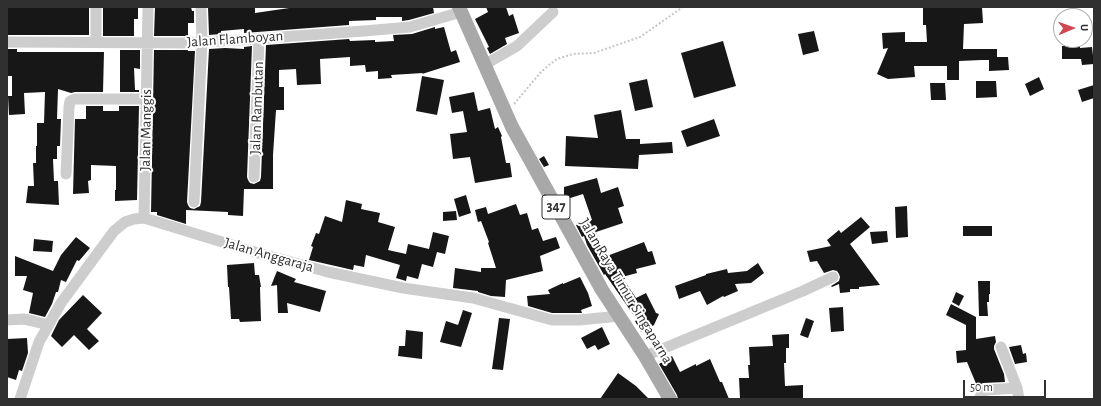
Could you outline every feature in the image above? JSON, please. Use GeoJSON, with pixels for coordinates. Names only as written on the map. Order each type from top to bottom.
{"type":"FeatureCollection","features":[{"type":"Feature","properties":{"kind":"main road","name":"Jalan Raya Timur Singaparna"},"geometry":{"type":"LineString","coordinates":[[460,10],[512,127],[602,290],[645,356],[670,399]]}},
{"type":"Feature","properties":{"kind":"street"},"geometry":{"type":"LineString","coordinates":[[96,7],[96,42]]}},
{"type":"Feature","properties":{"kind":"street","name":"Jalan Manggis"},"geometry":{"type":"LineString","coordinates":[[144,218],[148,7]]}},
{"type":"Feature","properties":{"kind":"street"},"geometry":{"type":"LineString","coordinates":[[194,202],[202,42],[201,7]]}},
{"type":"Feature","properties":{"kind":"street","name":"Jalan Flamboyan"},"geometry":{"type":"LineString","coordinates":[[7,42],[182,43],[364,31],[410,27],[460,10]]}},
{"type":"Feature","properties":{"kind":"street"},"geometry":{"type":"LineString","coordinates":[[484,65],[517,46],[553,12]]}},
{"type":"Feature","properties":{"kind":"street","name":"Jalan Rambutan"},"geometry":{"type":"LineString","coordinates":[[254,177],[259,38]]}},
{"type":"Feature","properties":{"kind":"street"},"geometry":{"type":"LineString","coordinates":[[66,174],[70,101],[75,99],[147,99]]}},
{"type":"Feature","properties":{"kind":"street","name":"Jalan Anggaraja"},"geometry":{"type":"LineString","coordinates":[[20,399],[37,347],[60,303],[114,231],[125,222],[134,219],[144,218],[258,253],[328,272],[403,288],[473,298],[552,320],[579,320],[620,316]]}},
{"type":"Feature","properties":{"kind":"street"},"geometry":{"type":"LineString","coordinates":[[645,356],[803,292],[833,277]]}},
{"type":"Feature","properties":{"kind":"street"},"geometry":{"type":"LineString","coordinates":[[7,320],[23,319],[48,325]]}},
{"type":"Feature","properties":{"kind":"street"},"geometry":{"type":"LineString","coordinates":[[1001,347],[1017,388],[1019,399]]}},
{"type":"Feature","properties":{"kind":"street"},"geometry":{"type":"LineString","coordinates":[[979,399],[982,392],[986,390],[1017,388]]}},
{"type":"Feature","properties":{"kind":"path"},"geometry":{"type":"LineString","coordinates":[[506,113],[540,73],[557,59],[573,54],[594,53],[640,37],[683,7]]}},
{"type":"Feature","properties":{"kind":"building"},"geometry":{"type":"Polygon","coordinates":[[[7,7],[89,7],[89,35],[7,35],[7,7]]]}},
{"type":"Feature","properties":{"kind":"building"},"geometry":{"type":"Polygon","coordinates":[[[103,7],[138,7],[138,19],[134,19],[134,36],[103,36],[103,7]]]}},
{"type":"Feature","properties":{"kind":"building"},"geometry":{"type":"Polygon","coordinates":[[[155,7],[191,7],[192,11],[194,11],[194,23],[188,23],[188,36],[154,36],[155,7]]]}},
{"type":"Feature","properties":{"kind":"building"},"geometry":{"type":"Polygon","coordinates":[[[208,7],[255,7],[255,13],[296,7],[433,7],[434,13],[402,21],[402,17],[376,17],[376,20],[349,21],[349,25],[244,33],[244,29],[221,31],[221,34],[209,35],[208,7]]]}},
{"type":"Feature","properties":{"kind":"building"},"geometry":{"type":"Polygon","coordinates":[[[486,7],[506,7],[509,16],[513,14],[519,33],[505,38],[507,44],[490,54],[487,48],[489,47],[475,19],[488,12],[486,7]]]}},
{"type":"Feature","properties":{"kind":"building"},"geometry":{"type":"Polygon","coordinates":[[[923,7],[982,7],[983,23],[964,24],[963,49],[997,49],[997,57],[1008,57],[1009,70],[989,71],[989,60],[982,60],[959,61],[959,80],[947,80],[947,66],[914,66],[915,77],[888,79],[877,74],[888,48],[883,49],[882,33],[905,32],[905,42],[927,42],[926,25],[923,25],[923,7]]]}},
{"type":"Feature","properties":{"kind":"building"},"geometry":{"type":"Polygon","coordinates":[[[435,27],[435,29],[444,27],[451,52],[456,50],[460,62],[422,74],[423,73],[391,75],[392,78],[378,79],[378,71],[366,72],[365,65],[350,66],[350,57],[320,59],[321,84],[297,85],[296,69],[279,70],[279,87],[284,87],[284,110],[276,110],[273,155],[273,189],[244,189],[243,216],[228,215],[228,212],[186,210],[186,224],[157,215],[157,212],[151,212],[154,50],[195,51],[187,202],[190,208],[194,209],[200,206],[201,202],[209,49],[244,49],[244,47],[252,46],[247,177],[250,183],[254,184],[260,181],[261,177],[266,45],[349,39],[350,41],[394,41],[393,35],[412,34],[435,27]]]}},
{"type":"Feature","properties":{"kind":"building"},"geometry":{"type":"Polygon","coordinates":[[[814,31],[819,51],[803,55],[798,34],[814,31]]]}},
{"type":"Feature","properties":{"kind":"building"},"geometry":{"type":"Polygon","coordinates":[[[723,41],[736,86],[694,98],[681,53],[723,41]]]}},
{"type":"Feature","properties":{"kind":"building"},"geometry":{"type":"Polygon","coordinates":[[[1062,48],[1092,48],[1094,64],[1082,65],[1081,59],[1062,59],[1062,48]]]}},
{"type":"Feature","properties":{"kind":"building"},"geometry":{"type":"Polygon","coordinates":[[[7,49],[17,49],[17,52],[104,52],[103,92],[71,93],[58,89],[57,119],[61,119],[60,146],[57,146],[57,159],[53,159],[54,181],[58,181],[59,205],[26,203],[28,186],[34,186],[33,163],[36,163],[37,123],[44,123],[45,92],[24,93],[25,114],[9,115],[8,96],[12,96],[12,76],[7,76],[7,49]]]}},
{"type":"Feature","properties":{"kind":"building"},"geometry":{"type":"Polygon","coordinates":[[[120,50],[140,50],[140,69],[134,68],[135,90],[139,90],[139,92],[120,92],[120,50]]]}},
{"type":"Feature","properties":{"kind":"building"},"geometry":{"type":"Polygon","coordinates":[[[422,76],[444,80],[437,115],[416,111],[422,76]]]}},
{"type":"Feature","properties":{"kind":"building"},"geometry":{"type":"Polygon","coordinates":[[[1039,77],[1044,89],[1030,96],[1025,84],[1039,77]]]}},
{"type":"Feature","properties":{"kind":"building"},"geometry":{"type":"Polygon","coordinates":[[[647,79],[653,107],[635,111],[629,83],[647,79]]]}},
{"type":"Feature","properties":{"kind":"building"},"geometry":{"type":"Polygon","coordinates":[[[976,81],[996,81],[997,97],[976,98],[976,81]]]}},
{"type":"Feature","properties":{"kind":"building"},"geometry":{"type":"Polygon","coordinates":[[[930,83],[945,83],[946,100],[931,100],[930,83]]]}},
{"type":"Feature","properties":{"kind":"building"},"geometry":{"type":"Polygon","coordinates":[[[1094,85],[1094,98],[1082,102],[1078,90],[1094,85]]]}},
{"type":"Feature","properties":{"kind":"building"},"geometry":{"type":"Polygon","coordinates":[[[474,92],[478,111],[490,108],[495,129],[498,127],[502,136],[506,163],[510,163],[512,177],[475,183],[470,157],[453,159],[450,134],[467,132],[463,111],[452,113],[449,97],[474,92]]]}},
{"type":"Feature","properties":{"kind":"building"},"geometry":{"type":"Polygon","coordinates":[[[86,106],[103,106],[103,111],[119,111],[119,106],[139,106],[137,200],[115,201],[116,166],[91,165],[91,180],[88,181],[89,193],[73,194],[75,119],[86,119],[86,106]]]}},
{"type":"Feature","properties":{"kind":"building"},"geometry":{"type":"Polygon","coordinates":[[[621,110],[626,139],[640,139],[640,144],[672,142],[673,153],[639,155],[638,169],[565,166],[566,136],[598,138],[594,115],[621,110]]]}},
{"type":"Feature","properties":{"kind":"building"},"geometry":{"type":"Polygon","coordinates":[[[714,119],[720,136],[687,147],[681,131],[714,119]]]}},
{"type":"Feature","properties":{"kind":"building"},"geometry":{"type":"Polygon","coordinates":[[[544,156],[549,165],[544,167],[539,159],[544,156]]]}},
{"type":"Feature","properties":{"kind":"building"},"geometry":{"type":"Polygon","coordinates":[[[597,178],[601,193],[618,187],[624,206],[618,208],[623,223],[596,232],[603,254],[606,253],[607,256],[644,242],[648,252],[652,251],[656,264],[636,269],[637,273],[622,277],[636,298],[646,293],[656,313],[659,314],[654,325],[641,332],[635,321],[637,320],[605,274],[604,275],[587,245],[584,236],[582,237],[576,225],[592,220],[583,194],[564,200],[564,187],[597,178]]]}},
{"type":"Feature","properties":{"kind":"building"},"geometry":{"type":"Polygon","coordinates":[[[466,195],[471,213],[459,217],[454,199],[466,195]]]}},
{"type":"Feature","properties":{"kind":"building"},"geometry":{"type":"Polygon","coordinates":[[[346,200],[362,204],[361,209],[380,213],[378,222],[395,227],[388,250],[406,254],[408,244],[429,249],[433,232],[449,236],[445,254],[437,252],[433,267],[422,264],[418,279],[407,276],[406,281],[396,278],[400,265],[366,255],[364,267],[354,265],[353,270],[309,260],[313,247],[311,246],[316,233],[319,234],[325,216],[342,222],[346,200]]]}},
{"type":"Feature","properties":{"kind":"building"},"geometry":{"type":"Polygon","coordinates":[[[516,204],[520,215],[527,213],[532,230],[538,228],[543,241],[556,237],[560,248],[540,256],[543,271],[506,280],[505,297],[491,296],[478,291],[453,288],[455,268],[481,272],[481,268],[496,268],[488,243],[489,242],[481,221],[478,222],[475,210],[486,207],[488,214],[516,204]]]}},
{"type":"Feature","properties":{"kind":"building"},"geometry":{"type":"Polygon","coordinates":[[[907,206],[908,237],[896,238],[895,207],[907,206]]]}},
{"type":"Feature","properties":{"kind":"building"},"geometry":{"type":"Polygon","coordinates":[[[456,211],[457,220],[443,221],[443,212],[456,211]]]}},
{"type":"Feature","properties":{"kind":"building"},"geometry":{"type":"Polygon","coordinates":[[[861,217],[870,227],[850,244],[880,285],[859,287],[859,289],[850,289],[850,292],[840,293],[839,284],[832,287],[831,286],[839,281],[840,277],[837,271],[833,270],[824,273],[817,261],[810,262],[807,251],[831,246],[827,240],[839,230],[841,233],[861,217]]]}},
{"type":"Feature","properties":{"kind":"building"},"geometry":{"type":"Polygon","coordinates":[[[963,226],[992,226],[992,236],[963,236],[963,226]]]}},
{"type":"Feature","properties":{"kind":"building"},"geometry":{"type":"Polygon","coordinates":[[[887,231],[888,242],[872,244],[870,232],[887,231]]]}},
{"type":"Feature","properties":{"kind":"building"},"geometry":{"type":"Polygon","coordinates":[[[76,237],[90,248],[79,261],[77,260],[66,282],[61,280],[58,292],[56,292],[45,317],[29,313],[33,293],[23,290],[27,276],[15,276],[15,256],[53,271],[61,255],[76,237]]]}},
{"type":"Feature","properties":{"kind":"building"},"geometry":{"type":"Polygon","coordinates":[[[34,239],[53,241],[52,252],[33,251],[34,239]]]}},
{"type":"Feature","properties":{"kind":"building"},"geometry":{"type":"Polygon","coordinates":[[[254,263],[255,275],[259,275],[261,287],[261,321],[240,322],[239,319],[231,319],[227,265],[254,263]]]}},
{"type":"Feature","properties":{"kind":"building"},"geometry":{"type":"Polygon","coordinates":[[[758,263],[764,273],[751,283],[735,284],[738,291],[724,297],[723,296],[707,305],[700,291],[679,299],[675,286],[706,274],[727,269],[728,273],[747,271],[758,263]]]}},
{"type":"Feature","properties":{"kind":"building"},"geometry":{"type":"Polygon","coordinates":[[[277,271],[296,279],[294,282],[326,291],[320,312],[287,303],[288,313],[278,313],[277,285],[271,286],[277,271]]]}},
{"type":"Feature","properties":{"kind":"building"},"geometry":{"type":"Polygon","coordinates":[[[580,277],[588,293],[592,306],[581,310],[582,313],[552,313],[528,306],[527,296],[550,294],[548,290],[580,277]]]}},
{"type":"Feature","properties":{"kind":"building"},"geometry":{"type":"Polygon","coordinates":[[[978,281],[990,281],[989,302],[987,302],[988,316],[979,316],[978,281]]]}},
{"type":"Feature","properties":{"kind":"building"},"geometry":{"type":"Polygon","coordinates":[[[956,292],[964,296],[959,306],[952,302],[956,292]]]}},
{"type":"Feature","properties":{"kind":"building"},"geometry":{"type":"Polygon","coordinates":[[[83,295],[102,313],[87,329],[99,341],[89,350],[74,335],[62,347],[51,336],[59,320],[83,295]]]}},
{"type":"Feature","properties":{"kind":"building"},"geometry":{"type":"Polygon","coordinates":[[[951,304],[976,317],[976,339],[995,336],[996,342],[994,349],[1004,374],[1005,382],[983,383],[977,386],[967,362],[957,363],[956,351],[966,350],[966,325],[946,315],[951,304]]]}},
{"type":"Feature","properties":{"kind":"building"},"geometry":{"type":"Polygon","coordinates":[[[843,307],[844,331],[831,332],[829,308],[843,307]]]}},
{"type":"Feature","properties":{"kind":"building"},"geometry":{"type":"Polygon","coordinates":[[[463,310],[472,313],[461,347],[440,342],[446,321],[458,325],[463,310]]]}},
{"type":"Feature","properties":{"kind":"building"},"geometry":{"type":"Polygon","coordinates":[[[499,318],[510,319],[503,370],[492,369],[499,318]]]}},
{"type":"Feature","properties":{"kind":"building"},"geometry":{"type":"Polygon","coordinates":[[[806,318],[814,321],[808,338],[800,335],[806,318]]]}},
{"type":"Feature","properties":{"kind":"building"},"geometry":{"type":"Polygon","coordinates":[[[602,327],[610,344],[598,350],[595,345],[587,349],[581,338],[602,327]]]}},
{"type":"Feature","properties":{"kind":"building"},"geometry":{"type":"Polygon","coordinates":[[[406,330],[423,332],[422,359],[398,356],[399,346],[405,346],[406,330]]]}},
{"type":"Feature","properties":{"kind":"building"},"geometry":{"type":"Polygon","coordinates":[[[789,334],[789,348],[786,348],[786,363],[784,363],[785,386],[803,385],[803,399],[740,399],[739,378],[749,378],[749,347],[773,346],[772,335],[789,334]]]}},
{"type":"Feature","properties":{"kind":"building"},"geometry":{"type":"Polygon","coordinates":[[[27,338],[28,353],[22,371],[19,370],[16,380],[7,377],[7,339],[27,338]]]}},
{"type":"Feature","properties":{"kind":"building"},"geometry":{"type":"Polygon","coordinates":[[[1021,345],[1023,354],[1026,353],[1027,362],[1015,364],[1009,347],[1021,345]]]}},
{"type":"Feature","properties":{"kind":"building"},"geometry":{"type":"Polygon","coordinates":[[[672,356],[680,372],[710,359],[729,399],[678,399],[659,364],[672,356]]]}},
{"type":"Feature","properties":{"kind":"building"},"geometry":{"type":"Polygon","coordinates":[[[618,373],[636,386],[649,399],[600,399],[618,373]]]}}]}
